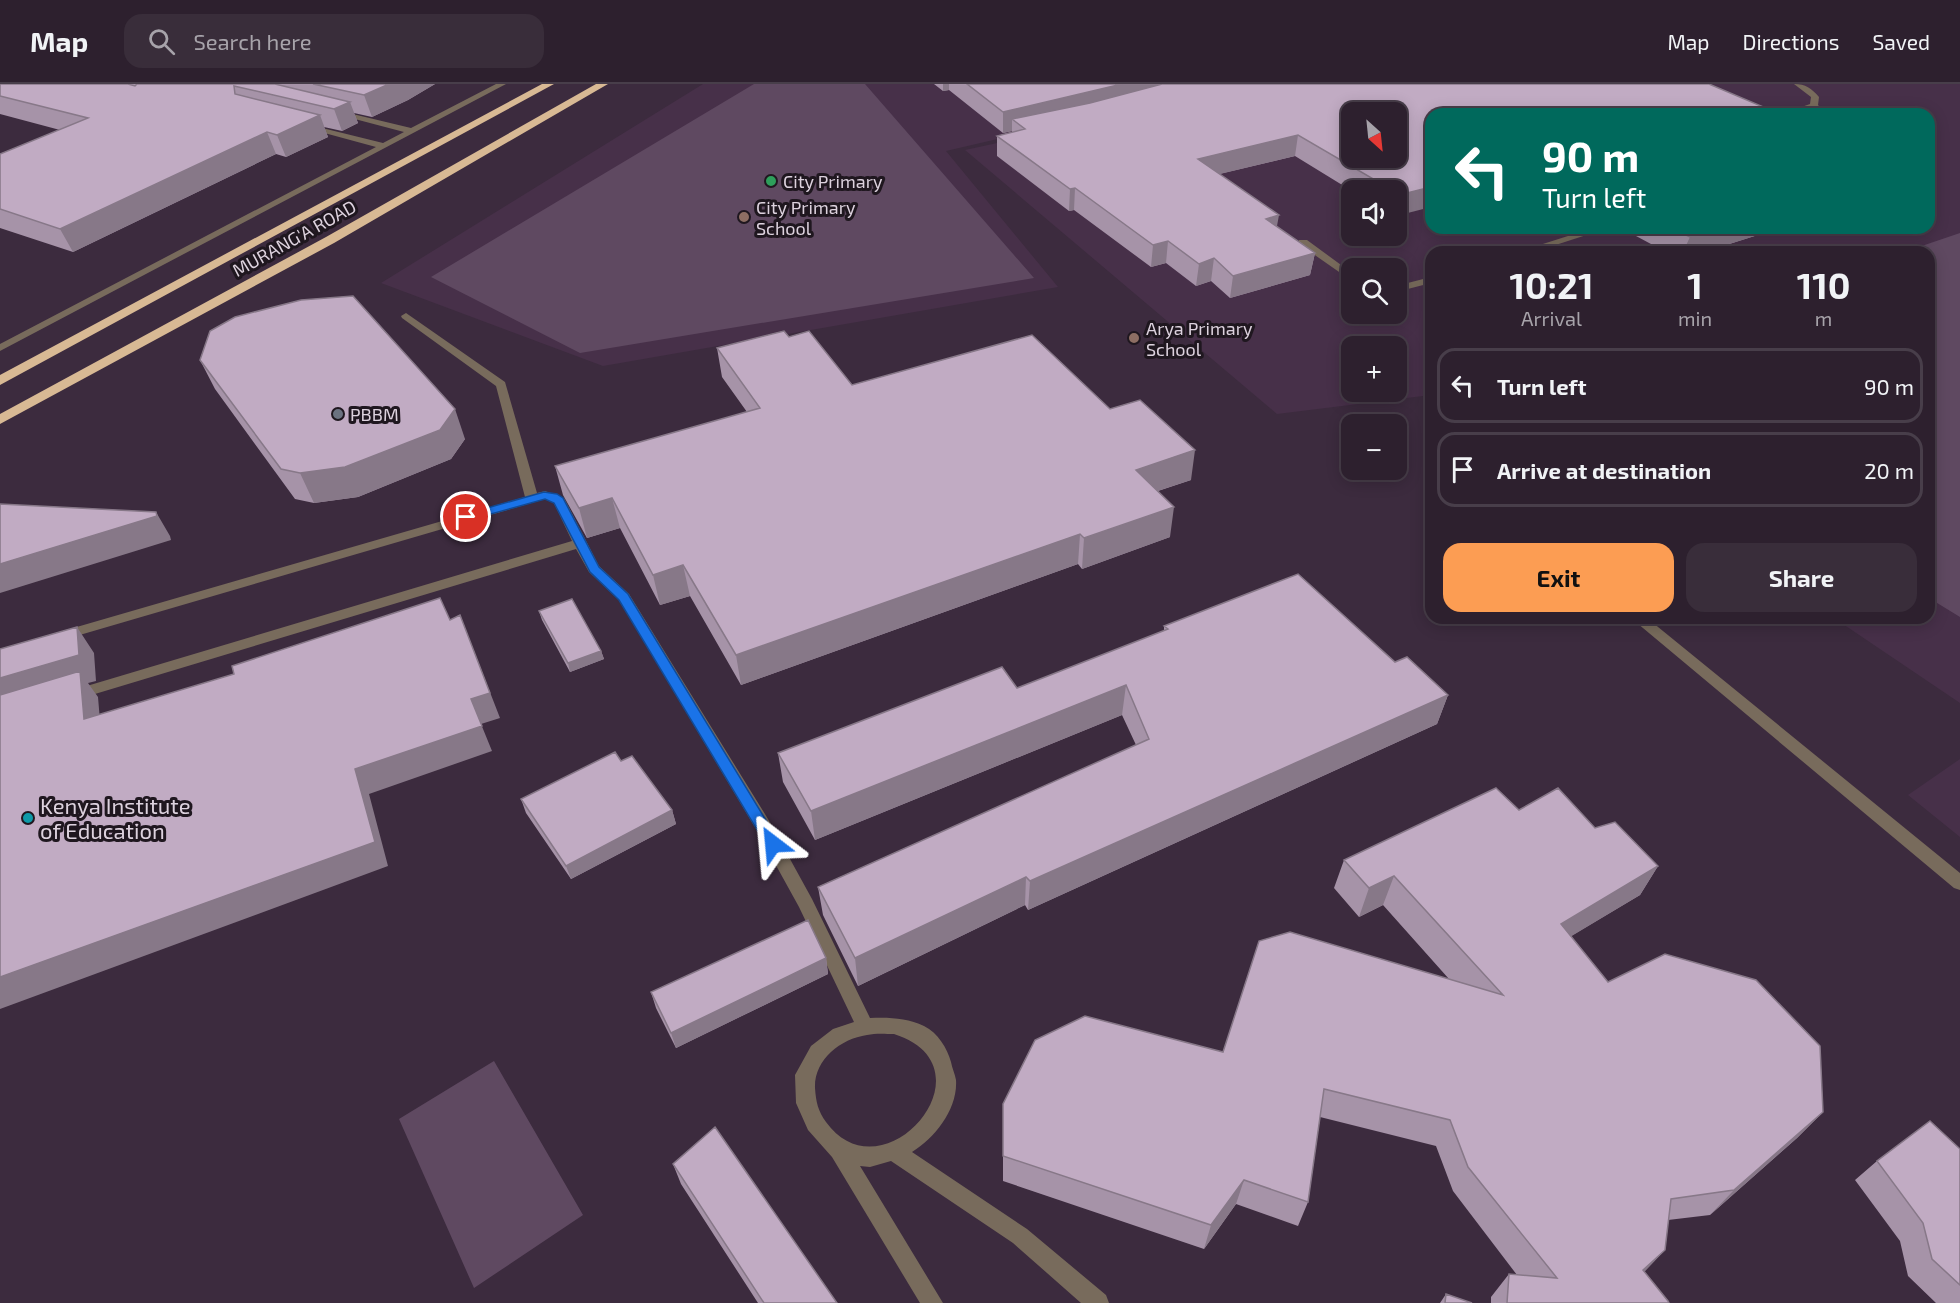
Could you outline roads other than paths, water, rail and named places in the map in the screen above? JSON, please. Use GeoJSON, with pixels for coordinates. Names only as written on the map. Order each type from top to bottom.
{"type":"FeatureCollection","features":[{"type":"Feature","properties":{"kind":"highway","name":"MURANG'A ROAD"},"geometry":{"type":"LineString","coordinates":[[0,381],[549,84]]}},
{"type":"Feature","properties":{"kind":"highway","name":"MURANG'A ROAD"},"geometry":{"type":"LineString","coordinates":[[0,420],[330,240],[603,84]]}},
{"type":"Feature","properties":{"kind":"street","name":"MURANG'A ROAD"},"geometry":{"type":"LineString","coordinates":[[0,348],[502,84]]}},
{"type":"Feature","properties":{"kind":"street"},"geometry":{"type":"LineString","coordinates":[[1798,84],[1815,97],[1814,105],[1817,108]]}},
{"type":"Feature","properties":{"kind":"street"},"geometry":{"type":"LineString","coordinates":[[1806,108],[1814,105]]}},
{"type":"Feature","properties":{"kind":"street"},"geometry":{"type":"LineString","coordinates":[[322,110],[412,131]]}},
{"type":"Feature","properties":{"kind":"street"},"geometry":{"type":"LineString","coordinates":[[304,125],[384,146]]}},
{"type":"Feature","properties":{"kind":"street"},"geometry":{"type":"LineString","coordinates":[[1543,246],[1583,234]]}},
{"type":"Feature","properties":{"kind":"street"},"geometry":{"type":"LineString","coordinates":[[1303,242],[1341,270]]}},
{"type":"Feature","properties":{"kind":"street"},"geometry":{"type":"LineString","coordinates":[[1407,286],[1425,281]]}},
{"type":"Feature","properties":{"kind":"street"},"geometry":{"type":"LineString","coordinates":[[406,316],[501,384],[532,498]]}},
{"type":"Feature","properties":{"kind":"street"},"geometry":{"type":"LineString","coordinates":[[45,641],[532,498],[544,495],[553,497],[559,501],[594,569],[624,597],[762,824],[806,904],[865,1026]]}},
{"type":"Feature","properties":{"kind":"street"},"geometry":{"type":"LineString","coordinates":[[56,701],[580,543]]}},
{"type":"Feature","properties":{"kind":"street"},"geometry":{"type":"LineString","coordinates":[[1645,624],[1960,883]]}},
{"type":"Feature","properties":{"kind":"street"},"geometry":{"type":"LineString","coordinates":[[839,1150],[869,1157],[893,1151],[918,1136],[938,1115],[946,1096],[946,1070],[936,1046],[916,1030],[890,1023],[865,1026],[838,1036],[816,1053],[804,1073],[803,1092],[809,1114],[823,1138],[839,1150],[932,1303]]}},
{"type":"Feature","properties":{"kind":"street"},"geometry":{"type":"LineString","coordinates":[[893,1151],[1020,1236],[1098,1303]]}},
{"type":"Feature","properties":{"kind":"place","name":"City Primary"},"geometry":{"type":"Point","coordinates":[771,181]}},
{"type":"Feature","properties":{"kind":"place","name":"City Primary School"},"geometry":{"type":"Point","coordinates":[744,217]}},
{"type":"Feature","properties":{"kind":"place","name":"Arya Primary School"},"geometry":{"type":"Point","coordinates":[1134,338]}},
{"type":"Feature","properties":{"kind":"place","name":"PBBM"},"geometry":{"type":"Point","coordinates":[338,414]}},
{"type":"Feature","properties":{"kind":"place","name":"Kenya Institute of Education"},"geometry":{"type":"Point","coordinates":[28,818]}}]}
